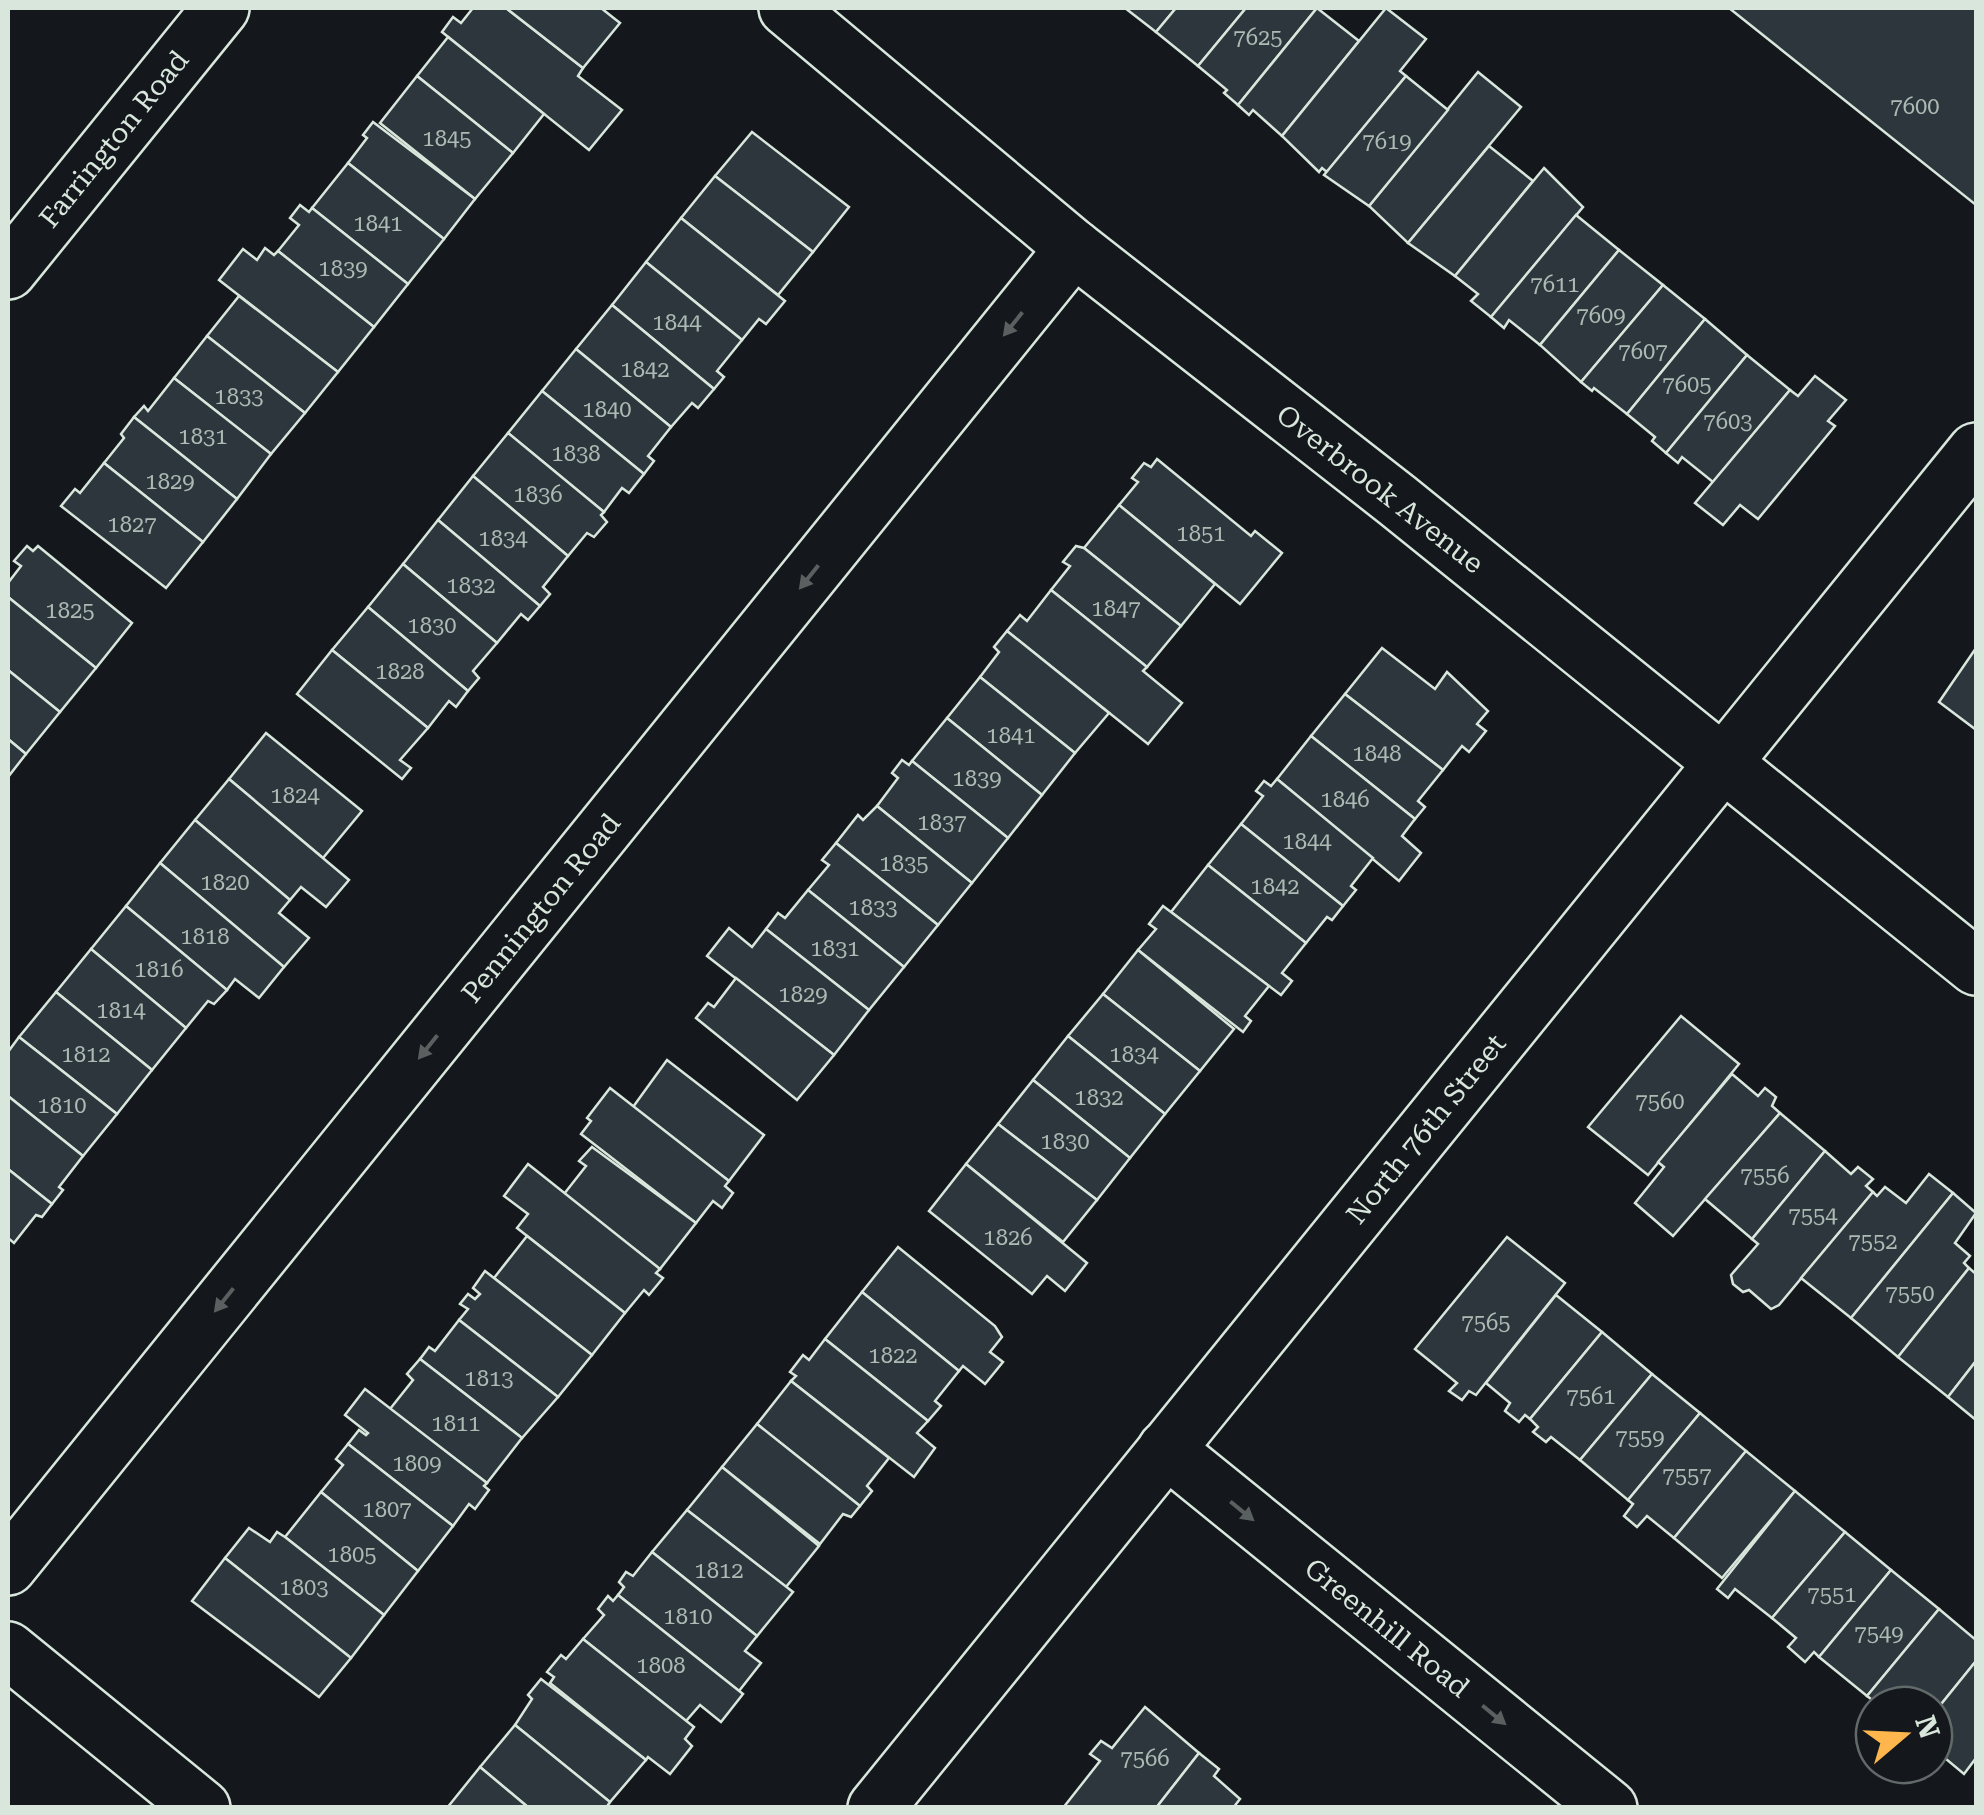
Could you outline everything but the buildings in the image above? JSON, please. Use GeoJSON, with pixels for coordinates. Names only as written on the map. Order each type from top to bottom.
{"type":"FeatureCollection","features":[{"type":"Feature","properties":{"kind":"street","name":"Farrington Road"},"geometry":{"type":"LineString","coordinates":[[8,271],[221,8]]}},
{"type":"Feature","properties":{"kind":"street","name":"Overbrook Avenue"},"geometry":{"type":"LineString","coordinates":[[787,8],[1074,248],[1398,501],[1976,967]]}},
{"type":"Feature","properties":{"kind":"street","name":"Pennington Road"},"geometry":{"type":"LineString","coordinates":[[8,1567],[1074,248]]}},
{"type":"Feature","properties":{"kind":"street","name":"North 76th Street"},"geometry":{"type":"LineString","coordinates":[[876,1808],[1976,451]]}},
{"type":"Feature","properties":{"kind":"street","name":"Greenhill Road"},"geometry":{"type":"LineString","coordinates":[[1166,1450],[1609,1808]]}},
{"type":"Feature","properties":{"kind":"street"},"geometry":{"type":"LineString","coordinates":[[8,1650],[202,1808]]}}]}
